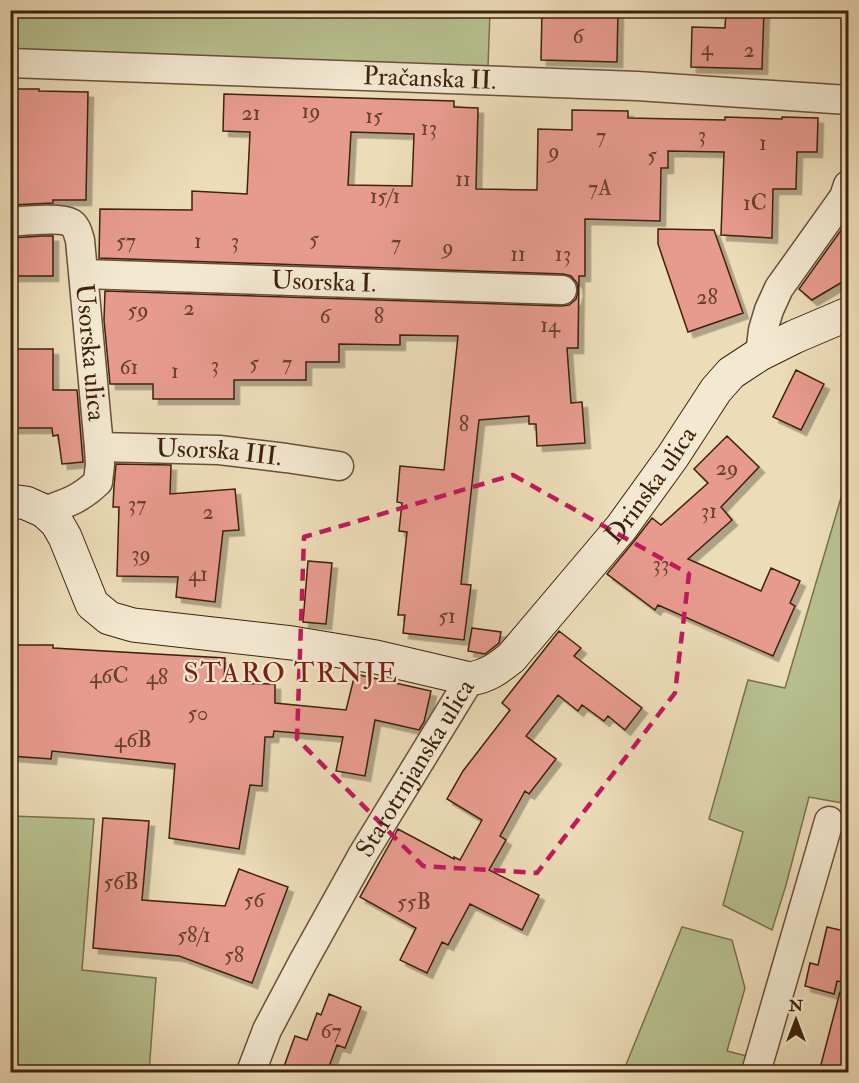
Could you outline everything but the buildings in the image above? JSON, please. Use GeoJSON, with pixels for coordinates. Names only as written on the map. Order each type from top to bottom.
{"type":"FeatureCollection","features":[{"type":"Feature","properties":{"kind":"street","name":"Pračanska II."},"geometry":{"type":"LineString","coordinates":[[10,63],[637,86],[849,100]]}},
{"type":"Feature","properties":{"kind":"street"},"geometry":{"type":"LineString","coordinates":[[760,354],[763,330],[779,288],[844,197],[849,185]]}},
{"type":"Feature","properties":{"kind":"street","name":"Usorska ulica"},"geometry":{"type":"LineString","coordinates":[[10,222],[60,220],[70,223],[76,229],[80,240],[99,447],[98,482],[87,493],[71,502],[44,510]]}},
{"type":"Feature","properties":{"kind":"street","name":"Usorska I."},"geometry":{"type":"LineString","coordinates":[[84,274],[562,290]]}},
{"type":"Feature","properties":{"kind":"street","name":"Drinska ulica"},"geometry":{"type":"LineString","coordinates":[[470,679],[483,677],[511,658],[621,528],[673,456],[716,390],[731,373],[760,354],[794,337],[849,314]]}},
{"type":"Feature","properties":{"kind":"street","name":"Usorska III."},"geometry":{"type":"LineString","coordinates":[[99,447],[219,450],[339,466]]}},
{"type":"Feature","properties":{"kind":"street"},"geometry":{"type":"LineString","coordinates":[[10,501],[26,503],[44,510]]}},
{"type":"Feature","properties":{"kind":"street","name":"Starotrnjanska ulica"},"geometry":{"type":"LineString","coordinates":[[44,510],[57,523],[92,604],[109,618],[133,625],[292,643],[376,657],[470,679],[363,854],[267,1030],[251,1072]]}},
{"type":"Feature","properties":{"kind":"street"},"geometry":{"type":"LineString","coordinates":[[756,1072],[829,821]]}},
{"type":"Feature","properties":{"kind":"highlighted area"},"geometry":{"type":"Polygon","coordinates":[[[513,475],[689,574],[675,693],[537,873],[423,866],[297,739],[304,537],[513,475]]]}},
{"type":"Feature","properties":{"kind":"green space"},"geometry":{"type":"Polygon","coordinates":[[[11,11],[490,11],[488,67],[11,51],[11,11]]]}},
{"type":"Feature","properties":{"kind":"green space"},"geometry":{"type":"Polygon","coordinates":[[[848,474],[848,804],[809,797],[772,930],[723,905],[743,832],[709,819],[748,680],[785,688],[848,474]]]}},
{"type":"Feature","properties":{"kind":"green space"},"geometry":{"type":"Polygon","coordinates":[[[11,816],[94,819],[82,970],[156,978],[149,1072],[11,1072],[11,816]]]}},
{"type":"Feature","properties":{"kind":"green space"},"geometry":{"type":"Polygon","coordinates":[[[682,927],[732,940],[745,988],[727,1051],[747,1056],[742,1072],[623,1072],[682,927]]]}},
{"type":"Feature","properties":{"kind":"district","name":"STARO TRNJE"},"geometry":{"type":"Point","coordinates":[291,673]}}]}
